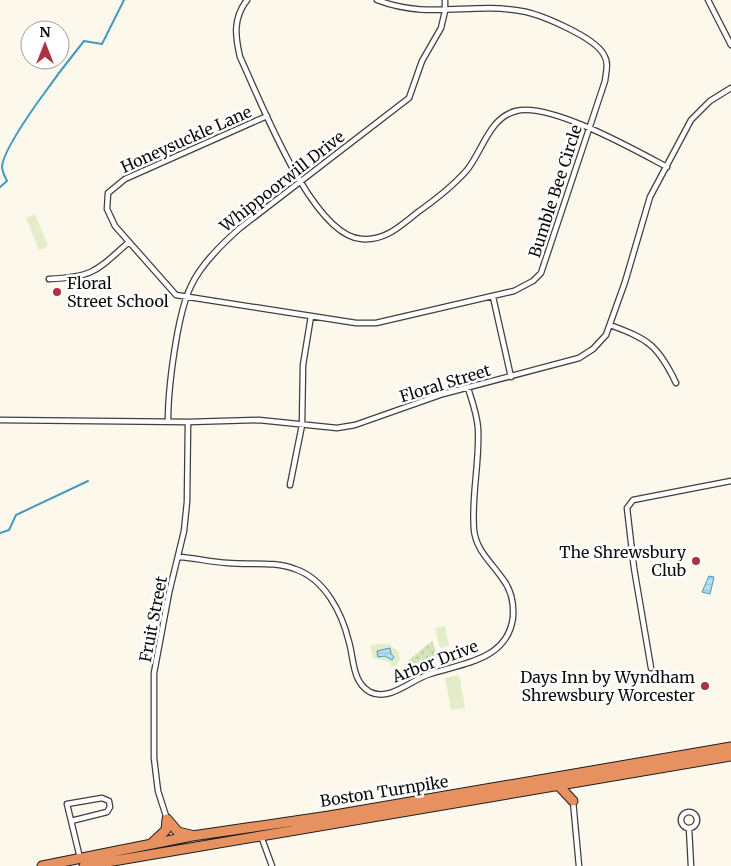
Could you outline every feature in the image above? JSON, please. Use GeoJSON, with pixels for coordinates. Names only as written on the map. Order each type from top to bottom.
{"type":"FeatureCollection","features":[{"type":"Feature","properties":{"kind":"highway","name":"Boston Turnpike"},"geometry":{"type":"LineString","coordinates":[[82,862],[151,844],[192,836],[348,813],[731,747]]}},
{"type":"Feature","properties":{"kind":"highway","name":"Boston Turnpike"},"geometry":{"type":"LineString","coordinates":[[42,866],[261,836],[731,756]]}},
{"type":"Feature","properties":{"kind":"highway"},"geometry":{"type":"LineString","coordinates":[[573,801],[578,782]]}},
{"type":"Feature","properties":{"kind":"highway"},"geometry":{"type":"LineString","coordinates":[[559,786],[573,801]]}},
{"type":"Feature","properties":{"kind":"highway"},"geometry":{"type":"LineString","coordinates":[[168,819],[178,832],[192,836]]}},
{"type":"Feature","properties":{"kind":"highway"},"geometry":{"type":"LineString","coordinates":[[151,844],[163,835],[168,819]]}},
{"type":"Feature","properties":{"kind":"street"},"geometry":{"type":"LineString","coordinates":[[247,0],[240,8],[236,20],[240,57],[300,182],[326,218],[344,235],[364,240],[383,237],[434,201],[460,177],[476,158],[493,126],[515,111],[531,110],[590,127],[667,166]]}},
{"type":"Feature","properties":{"kind":"street","name":"Bumble Bee Circle"},"geometry":{"type":"LineString","coordinates":[[186,298],[356,323],[376,323],[493,297],[523,288],[541,273],[590,127],[607,68],[604,54],[596,45],[570,30],[522,11],[492,8],[445,11],[401,9],[377,0]]}},
{"type":"Feature","properties":{"kind":"street","name":"Whippoorwill Drive"},"geometry":{"type":"LineString","coordinates":[[168,421],[169,389],[186,298],[195,278],[225,241],[409,98],[422,62],[441,28],[445,11],[445,0]]}},
{"type":"Feature","properties":{"kind":"street"},"geometry":{"type":"LineString","coordinates":[[708,0],[731,45]]}},
{"type":"Feature","properties":{"kind":"street","name":"Floral Street"},"geometry":{"type":"LineString","coordinates":[[0,420],[188,422],[259,420],[337,428],[355,425],[414,404],[579,358],[603,340],[610,325],[650,197],[695,115],[710,101],[731,88]]}},
{"type":"Feature","properties":{"kind":"street","name":"Honeysuckle Lane"},"geometry":{"type":"LineString","coordinates":[[186,298],[170,291],[115,226],[107,209],[108,193],[116,184],[267,116]]}},
{"type":"Feature","properties":{"kind":"street"},"geometry":{"type":"LineString","coordinates":[[49,279],[80,277],[89,274],[129,242]]}},
{"type":"Feature","properties":{"kind":"street"},"geometry":{"type":"LineString","coordinates":[[493,297],[511,377]]}},
{"type":"Feature","properties":{"kind":"street"},"geometry":{"type":"LineString","coordinates":[[290,485],[302,425],[303,365],[311,316]]}},
{"type":"Feature","properties":{"kind":"street"},"geometry":{"type":"LineString","coordinates":[[610,325],[638,336],[651,344],[663,358],[676,383]]}},
{"type":"Feature","properties":{"kind":"street","name":"Arbor Drive"},"geometry":{"type":"LineString","coordinates":[[179,556],[227,563],[286,566],[308,575],[325,591],[336,609],[349,639],[357,678],[371,692],[385,694],[426,675],[482,658],[497,649],[508,636],[514,610],[507,585],[481,550],[474,532],[473,505],[478,429],[468,388]]}},
{"type":"Feature","properties":{"kind":"street","name":"Fruit Street"},"geometry":{"type":"LineString","coordinates":[[168,819],[158,791],[154,758],[154,673],[169,593],[179,556],[187,502],[188,422]]}},
{"type":"Feature","properties":{"kind":"street"},"geometry":{"type":"LineString","coordinates":[[651,668],[634,568],[627,508],[633,500],[731,480]]}},
{"type":"Feature","properties":{"kind":"street"},"geometry":{"type":"LineString","coordinates":[[71,821],[107,812],[110,807],[109,800],[102,798],[67,804],[71,821],[82,862]]}},
{"type":"Feature","properties":{"kind":"street"},"geometry":{"type":"LineString","coordinates":[[573,801],[579,866]]}},
{"type":"Feature","properties":{"kind":"street"},"geometry":{"type":"LineString","coordinates":[[689,828],[691,866]]}},
{"type":"Feature","properties":{"kind":"street"},"geometry":{"type":"LineString","coordinates":[[261,836],[272,866]]}},
{"type":"Feature","properties":{"kind":"green space"},"geometry":{"type":"Polygon","coordinates":[[[35,214],[48,246],[39,250],[26,218],[35,214]]]}},
{"type":"Feature","properties":{"kind":"green space"},"geometry":{"type":"Polygon","coordinates":[[[445,626],[449,646],[440,648],[435,628],[445,626]]]}},
{"type":"Feature","properties":{"kind":"green space"},"geometry":{"type":"Polygon","coordinates":[[[432,641],[438,657],[410,669],[406,668],[404,664],[432,641]]]}},
{"type":"Feature","properties":{"kind":"green space"},"geometry":{"type":"Polygon","coordinates":[[[389,644],[398,651],[400,659],[396,666],[391,666],[389,662],[373,658],[370,646],[389,644]]]}},
{"type":"Feature","properties":{"kind":"green space"},"geometry":{"type":"Polygon","coordinates":[[[459,675],[465,708],[451,710],[445,678],[459,675]]]}},
{"type":"Feature","properties":{"kind":"water"},"geometry":{"type":"Polygon","coordinates":[[[709,576],[714,577],[710,594],[702,592],[709,576]]]}},
{"type":"Feature","properties":{"kind":"water"},"geometry":{"type":"Polygon","coordinates":[[[390,648],[391,654],[394,657],[392,660],[385,656],[378,657],[377,651],[390,648]]]}},
{"type":"Feature","properties":{"kind":"waterway"},"geometry":{"type":"LineString","coordinates":[[0,187],[7,181],[2,167],[5,156],[24,123],[84,41],[102,44],[124,0]]}},
{"type":"Feature","properties":{"kind":"waterway"},"geometry":{"type":"LineString","coordinates":[[0,533],[9,530],[16,515],[88,481]]}},
{"type":"Feature","properties":{"kind":"place","name":"Floral Street School"},"geometry":{"type":"Point","coordinates":[57,292]}},
{"type":"Feature","properties":{"kind":"place","name":"The Shrewsbury Club"},"geometry":{"type":"Point","coordinates":[696,561]}},
{"type":"Feature","properties":{"kind":"place","name":"Days Inn by Wyndham Shrewsbury Worcester"},"geometry":{"type":"Point","coordinates":[705,686]}}]}
